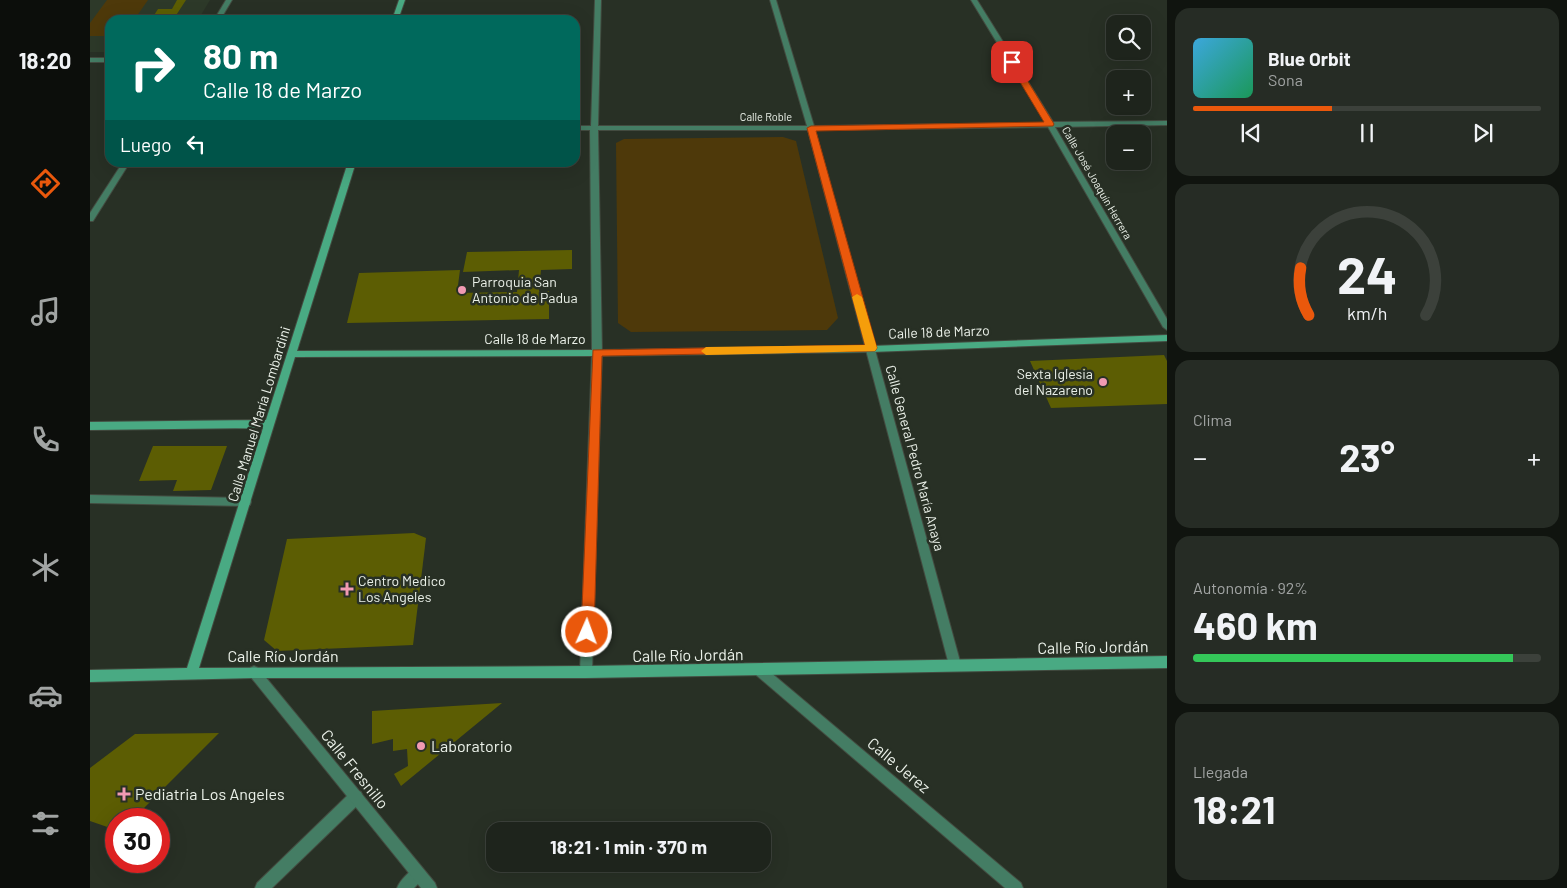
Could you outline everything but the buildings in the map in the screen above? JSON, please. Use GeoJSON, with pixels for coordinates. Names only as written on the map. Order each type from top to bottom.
{"type":"FeatureCollection","features":[{"type":"Feature","properties":{"kind":"street"},"geometry":{"type":"LineString","coordinates":[[220,15],[229,0]]}},
{"type":"Feature","properties":{"kind":"street"},"geometry":{"type":"LineString","coordinates":[[397,15],[402,0]]}},
{"type":"Feature","properties":{"kind":"street"},"geometry":{"type":"LineString","coordinates":[[586,672],[597,353],[594,128],[598,0]]}},
{"type":"Feature","properties":{"kind":"street","name":"Calle General Pedro María Anaya"},"geometry":{"type":"LineString","coordinates":[[773,0],[811,128],[872,348],[956,665]]}},
{"type":"Feature","properties":{"kind":"street","name":"Calle José Joaquín Herrera"},"geometry":{"type":"LineString","coordinates":[[974,0],[1050,124],[1167,327]]}},
{"type":"Feature","properties":{"kind":"street"},"geometry":{"type":"LineString","coordinates":[[90,60],[105,60]]}},
{"type":"Feature","properties":{"kind":"street","name":"Calle Roble"},"geometry":{"type":"LineString","coordinates":[[580,128],[811,128],[1167,123]]}},
{"type":"Feature","properties":{"kind":"street"},"geometry":{"type":"LineString","coordinates":[[90,219],[123,167]]}},
{"type":"Feature","properties":{"kind":"street","name":"Calle Manuel María Lombardini"},"geometry":{"type":"LineString","coordinates":[[191,674],[350,167]]}},
{"type":"Feature","properties":{"kind":"street","name":"Calle 18 de Marzo"},"geometry":{"type":"LineString","coordinates":[[292,354],[597,353],[872,348],[1167,338]]}},
{"type":"Feature","properties":{"kind":"street"},"geometry":{"type":"LineString","coordinates":[[90,426],[270,424]]}},
{"type":"Feature","properties":{"kind":"street"},"geometry":{"type":"LineString","coordinates":[[90,499],[246,502]]}},
{"type":"Feature","properties":{"kind":"street","name":"Calle Río Jordán"},"geometry":{"type":"LineString","coordinates":[[90,676],[254,672],[760,670],[1167,662]]}},
{"type":"Feature","properties":{"kind":"street","name":"Calle Jerez"},"geometry":{"type":"LineString","coordinates":[[760,670],[1016,888]]}},
{"type":"Feature","properties":{"kind":"street","name":"Calle Fresnillo"},"geometry":{"type":"LineString","coordinates":[[254,672],[430,888]]}},
{"type":"Feature","properties":{"kind":"street"},"geometry":{"type":"LineString","coordinates":[[262,888],[356,798]]}},
{"type":"Feature","properties":{"kind":"street"},"geometry":{"type":"LineString","coordinates":[[404,888],[418,874]]}},
{"type":"Feature","properties":{"kind":"shaded area"},"geometry":{"type":"Polygon","coordinates":[[[90,0],[210,0],[201,15],[105,15],[105,52],[90,52],[90,0]]]}},
{"type":"Feature","properties":{"kind":"shaded area"},"geometry":{"type":"Polygon","coordinates":[[[107,0],[148,0],[138,15],[105,15],[105,36],[90,36],[90,23],[107,0]]]}},
{"type":"Feature","properties":{"kind":"shaded area"},"geometry":{"type":"Polygon","coordinates":[[[783,137],[796,141],[838,318],[827,330],[631,332],[618,323],[616,143],[624,139],[783,137]]]}},
{"type":"Feature","properties":{"kind":"slow traffic"},"geometry":{"type":"LineString","coordinates":[[706,351],[872,348],[857,297]]}},
{"type":"Feature","properties":{"kind":"place","name":"Parroquia San Antonio de Padua"},"geometry":{"type":"Point","coordinates":[462,290]}},
{"type":"Feature","properties":{"kind":"place","name":"Sexta Iglesia del Nazareno"},"geometry":{"type":"Point","coordinates":[1103,382]}},
{"type":"Feature","properties":{"kind":"place","name":"Centro Medico Los Angeles"},"geometry":{"type":"Point","coordinates":[347,589]}},
{"type":"Feature","properties":{"kind":"place","name":"Laboratorio"},"geometry":{"type":"Point","coordinates":[421,746]}},
{"type":"Feature","properties":{"kind":"place","name":"Pediatria Los Angeles"},"geometry":{"type":"Point","coordinates":[124,794]}},
{"type":"Feature","properties":{"kind":"route"},"geometry":{"type":"LineString","coordinates":[[587,632],[597,353],[872,348],[811,128],[1050,124],[1012,62]]}}]}
